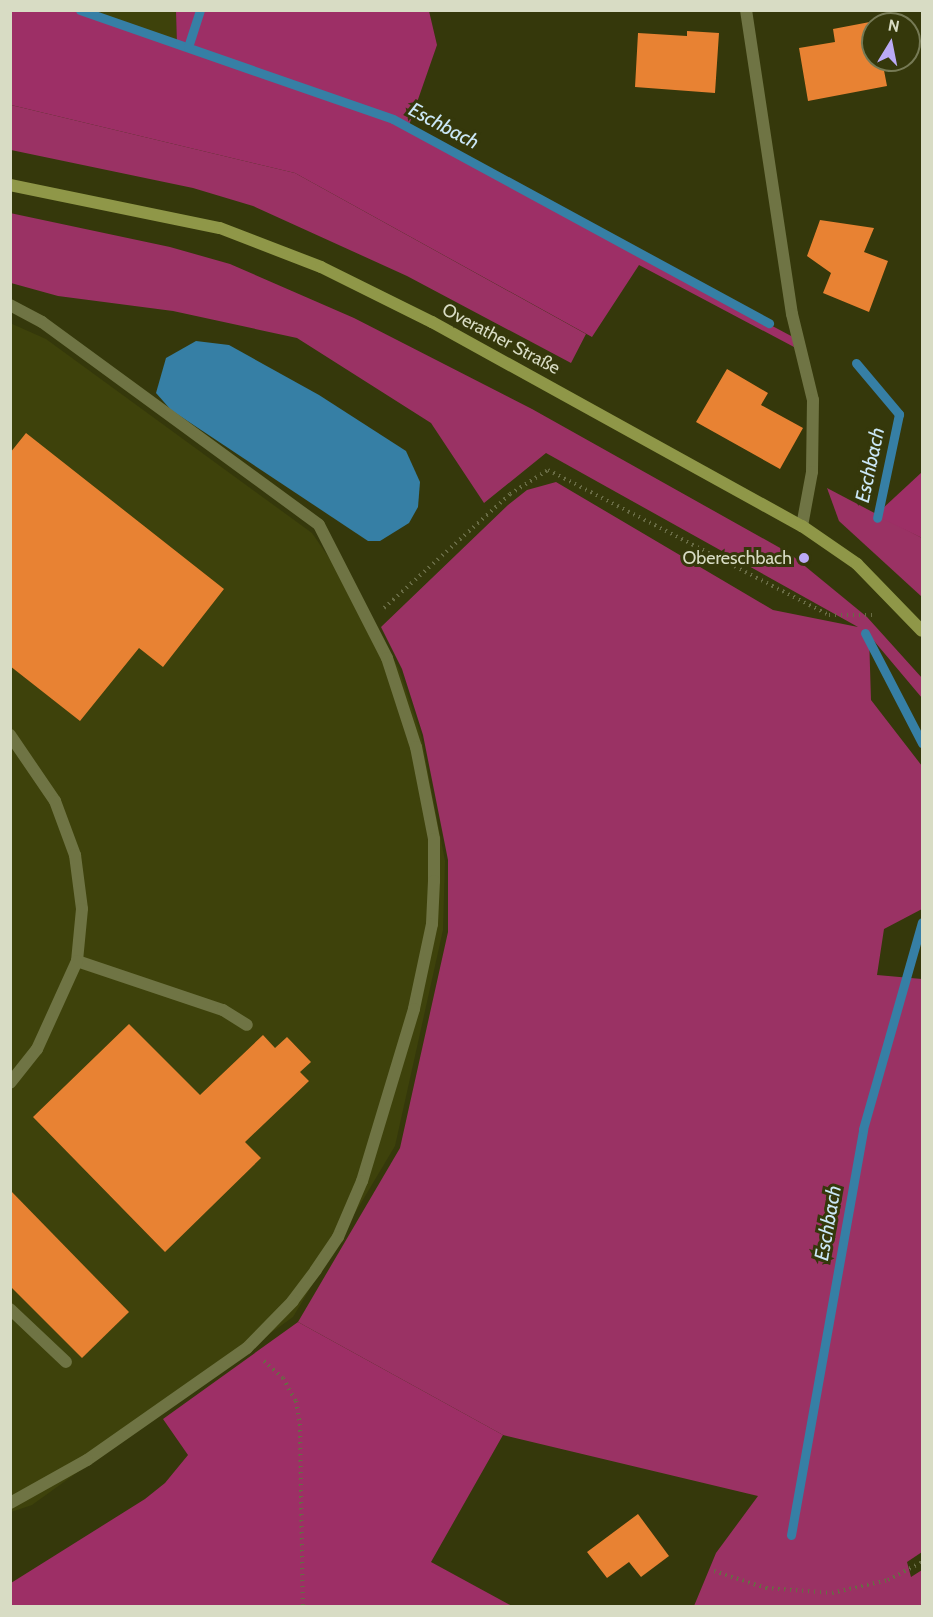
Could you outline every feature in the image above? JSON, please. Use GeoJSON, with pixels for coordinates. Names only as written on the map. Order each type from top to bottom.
{"type":"FeatureCollection","features":[{"type":"Feature","properties":{"kind":"main road","name":"Overather Straße"},"geometry":{"type":"LineString","coordinates":[[10,185],[220,228],[321,267],[432,322],[802,526],[857,564],[910,615],[922,631]]}},
{"type":"Feature","properties":{"kind":"street"},"geometry":{"type":"LineString","coordinates":[[746,10],[792,314],[813,400],[812,472],[802,526]]}},
{"type":"Feature","properties":{"kind":"street"},"geometry":{"type":"LineString","coordinates":[[10,305],[42,322],[319,525],[387,658],[416,747],[434,839],[432,924],[414,1009],[362,1181],[338,1237],[293,1301],[247,1348],[87,1460],[10,1503]]}},
{"type":"Feature","properties":{"kind":"street"},"geometry":{"type":"LineString","coordinates":[[10,735],[56,801],[75,855],[82,909],[77,961],[37,1049],[10,1083]]}},
{"type":"Feature","properties":{"kind":"street"},"geometry":{"type":"LineString","coordinates":[[77,961],[223,1010],[248,1025]]}},
{"type":"Feature","properties":{"kind":"street"},"geometry":{"type":"LineString","coordinates":[[10,1309],[66,1362]]}},
{"type":"Feature","properties":{"kind":"path"},"geometry":{"type":"LineString","coordinates":[[368,622],[510,494],[548,470],[829,615],[910,615]]}},
{"type":"Feature","properties":{"kind":"path"},"geometry":{"type":"LineString","coordinates":[[247,1348],[283,1378],[296,1401],[302,1458],[303,1606]]}},
{"type":"Feature","properties":{"kind":"path"},"geometry":{"type":"LineString","coordinates":[[714,1571],[766,1588],[832,1593],[888,1580],[922,1562]]}},
{"type":"Feature","properties":{"kind":"shaded area"},"geometry":{"type":"Polygon","coordinates":[[[11,11],[74,11],[177,47],[176,11],[429,11],[437,45],[407,131],[793,337],[794,347],[639,265],[592,337],[295,173],[11,105],[11,11]]]}},
{"type":"Feature","properties":{"kind":"shaded area"},"geometry":{"type":"Polygon","coordinates":[[[74,11],[176,11],[177,47],[74,11]]]}},
{"type":"Feature","properties":{"kind":"shaded area"},"geometry":{"type":"Polygon","coordinates":[[[11,105],[295,173],[586,334],[571,363],[407,276],[253,206],[193,188],[11,150],[11,105]]]}},
{"type":"Feature","properties":{"kind":"shaded area"},"geometry":{"type":"Polygon","coordinates":[[[10,213],[170,247],[230,264],[354,318],[532,409],[789,553],[867,617],[922,678],[922,698],[869,635],[871,700],[922,766],[922,909],[884,929],[877,975],[922,979],[922,1552],[907,1562],[911,1577],[922,1570],[922,1606],[694,1606],[716,1553],[758,1496],[503,1435],[298,1322],[400,1148],[448,932],[448,860],[423,735],[402,669],[381,627],[508,505],[527,490],[556,482],[773,610],[858,627],[546,453],[484,503],[431,423],[297,338],[173,311],[58,296],[11,283],[10,213]]]}},
{"type":"Feature","properties":{"kind":"shaded area"},"geometry":{"type":"Polygon","coordinates":[[[10,323],[46,339],[312,533],[376,626],[399,669],[421,735],[445,861],[443,930],[395,1146],[293,1317],[32,1505],[11,1512],[10,323]]]}},
{"type":"Feature","properties":{"kind":"shaded area"},"geometry":{"type":"Polygon","coordinates":[[[922,472],[922,538],[881,518],[881,510],[922,472]]]}},
{"type":"Feature","properties":{"kind":"shaded area"},"geometry":{"type":"Polygon","coordinates":[[[827,488],[922,538],[922,597],[839,521],[827,488]]]}},
{"type":"Feature","properties":{"kind":"shaded area"},"geometry":{"type":"Polygon","coordinates":[[[298,1322],[503,1435],[431,1562],[512,1606],[11,1606],[11,1583],[145,1499],[165,1483],[188,1455],[163,1419],[298,1322]]]}},
{"type":"Feature","properties":{"kind":"water"},"geometry":{"type":"Polygon","coordinates":[[[196,341],[229,345],[319,395],[406,451],[420,482],[418,507],[409,523],[380,541],[368,541],[171,410],[156,393],[166,358],[196,341]]]}},
{"type":"Feature","properties":{"kind":"building"},"geometry":{"type":"Polygon","coordinates":[[[861,24],[861,72],[884,72],[887,86],[808,101],[799,48],[835,42],[833,29],[861,24]]]}},
{"type":"Feature","properties":{"kind":"building"},"geometry":{"type":"Polygon","coordinates":[[[687,31],[719,33],[715,93],[635,87],[638,33],[687,36],[687,31]]]}},
{"type":"Feature","properties":{"kind":"building"},"geometry":{"type":"Polygon","coordinates":[[[820,220],[874,228],[864,252],[888,261],[869,312],[823,293],[831,273],[807,256],[820,220]]]}},
{"type":"Feature","properties":{"kind":"building"},"geometry":{"type":"Polygon","coordinates":[[[727,369],[768,393],[761,405],[803,428],[780,469],[696,422],[727,369]]]}},
{"type":"Feature","properties":{"kind":"building"},"geometry":{"type":"Polygon","coordinates":[[[26,433],[224,589],[163,667],[139,648],[80,721],[10,666],[10,453],[26,433]]]}},
{"type":"Feature","properties":{"kind":"building"},"geometry":{"type":"Polygon","coordinates":[[[129,1024],[200,1095],[263,1035],[275,1048],[287,1037],[311,1062],[300,1072],[309,1081],[245,1142],[261,1158],[165,1252],[33,1117],[129,1024]]]}},
{"type":"Feature","properties":{"kind":"building"},"geometry":{"type":"Polygon","coordinates":[[[10,1190],[129,1312],[82,1358],[10,1286],[10,1190]]]}},
{"type":"Feature","properties":{"kind":"building"},"geometry":{"type":"Polygon","coordinates":[[[638,1514],[669,1556],[641,1577],[629,1562],[607,1578],[587,1552],[638,1514]]]}},
{"type":"Feature","properties":{"kind":"waterway","name":"Eschbach"},"geometry":{"type":"LineString","coordinates":[[80,10],[393,119],[769,323]]}},
{"type":"Feature","properties":{"kind":"waterway"},"geometry":{"type":"LineString","coordinates":[[188,47],[200,10]]}},
{"type":"Feature","properties":{"kind":"waterway","name":"Eschbach"},"geometry":{"type":"LineString","coordinates":[[856,363],[899,414],[877,518]]}},
{"type":"Feature","properties":{"kind":"waterway","name":"Eschbach"},"geometry":{"type":"LineString","coordinates":[[865,633],[922,743]]}},
{"type":"Feature","properties":{"kind":"waterway","name":"Eschbach"},"geometry":{"type":"LineString","coordinates":[[791,1535],[863,1129],[922,922]]}},
{"type":"Feature","properties":{"kind":"place","name":"Obereschbach"},"geometry":{"type":"Point","coordinates":[804,558]}}]}
